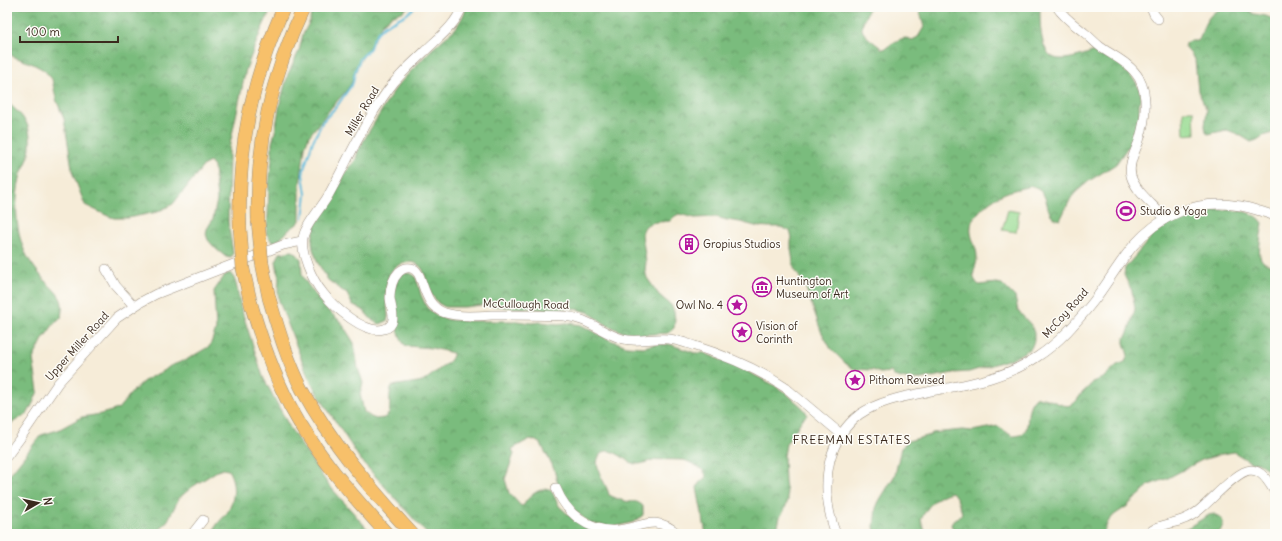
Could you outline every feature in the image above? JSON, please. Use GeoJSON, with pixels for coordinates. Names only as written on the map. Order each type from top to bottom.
{"type":"FeatureCollection","features":[{"type":"Feature","properties":{"kind":"highway"},"geometry":{"type":"LineString","coordinates":[[284,7],[261,66],[248,112],[241,160],[239,196],[243,269],[259,331],[272,366],[291,407],[322,457],[387,534]]}},
{"type":"Feature","properties":{"kind":"highway"},"geometry":{"type":"LineString","coordinates":[[304,7],[282,60],[264,129],[259,165],[258,221],[262,263],[269,298],[278,330],[289,360],[317,415],[331,438],[350,463],[412,534]]}},
{"type":"Feature","properties":{"kind":"street","name":"Miller Road"},"geometry":{"type":"LineString","coordinates":[[302,241],[306,230],[327,197],[370,118],[384,96],[403,72],[448,28],[458,16],[462,7]]}},
{"type":"Feature","properties":{"kind":"street"},"geometry":{"type":"LineString","coordinates":[[1056,7],[1098,44],[1132,68],[1139,79],[1144,92],[1145,111],[1139,140],[1131,166],[1131,173],[1134,183],[1138,189],[1157,208],[1165,219]]}},
{"type":"Feature","properties":{"kind":"street"},"geometry":{"type":"LineString","coordinates":[[1151,7],[1158,19]]}},
{"type":"Feature","properties":{"kind":"street","name":"McCoy Road"},"geometry":{"type":"LineString","coordinates":[[835,533],[827,500],[826,484],[828,468],[832,454],[841,434],[853,420],[861,414],[876,405],[911,395],[996,377],[1037,358],[1072,326],[1093,301],[1134,246],[1153,228],[1174,214],[1196,206],[1220,204],[1244,207],[1275,216]]}},
{"type":"Feature","properties":{"kind":"street","name":"Upper Miller Road"},"geometry":{"type":"LineString","coordinates":[[7,456],[22,437],[58,383],[117,318],[149,297],[283,245],[302,241]]}},
{"type":"Feature","properties":{"kind":"street","name":"McCullough Road"},"geometry":{"type":"LineString","coordinates":[[302,241],[306,261],[314,280],[324,295],[343,313],[366,327],[381,330],[392,324],[394,315],[390,297],[392,283],[400,271],[406,268],[413,268],[418,273],[430,302],[444,312],[460,315],[574,317],[623,339],[638,341],[661,339],[673,340],[720,355],[756,370],[777,382],[841,434]]}},
{"type":"Feature","properties":{"kind":"street"},"geometry":{"type":"LineString","coordinates":[[106,269],[116,286],[134,306]]}},
{"type":"Feature","properties":{"kind":"street"},"geometry":{"type":"LineString","coordinates":[[1148,534],[1157,528],[1191,516],[1235,478],[1247,470],[1258,472],[1262,475],[1275,492]]}},
{"type":"Feature","properties":{"kind":"street"},"geometry":{"type":"LineString","coordinates":[[556,488],[560,498],[569,510],[581,521],[594,527],[606,530],[616,530],[647,523],[658,523],[668,526],[678,534]]}},
{"type":"Feature","properties":{"kind":"street"},"geometry":{"type":"LineString","coordinates":[[192,534],[203,520]]}},
{"type":"Feature","properties":{"kind":"green space"},"geometry":{"type":"Polygon","coordinates":[[[7,7],[272,7],[246,69],[229,149],[228,222],[233,253],[231,258],[226,257],[216,249],[208,240],[206,234],[207,229],[213,219],[217,200],[214,167],[210,162],[204,165],[173,204],[157,212],[128,218],[114,218],[85,205],[73,174],[64,119],[56,99],[52,79],[44,70],[12,56],[7,51],[7,7]]]}},
{"type":"Feature","properties":{"kind":"green space"},"geometry":{"type":"Polygon","coordinates":[[[315,7],[408,7],[402,12],[391,16],[382,24],[369,48],[359,62],[351,84],[309,136],[305,147],[300,185],[300,221],[280,239],[272,242],[266,233],[272,143],[280,103],[288,74],[299,51],[303,34],[310,21],[311,10],[315,7]]]}},
{"type":"Feature","properties":{"kind":"green space"},"geometry":{"type":"Polygon","coordinates":[[[467,7],[869,7],[862,25],[863,32],[882,49],[884,49],[901,39],[908,38],[912,40],[918,37],[924,27],[920,12],[921,7],[1040,7],[1042,39],[1048,53],[1054,58],[1070,58],[1098,50],[1119,64],[1136,82],[1141,94],[1139,105],[1140,126],[1116,164],[1089,181],[1076,192],[1071,198],[1060,220],[1052,216],[1043,194],[1032,186],[1016,189],[1002,194],[984,207],[974,218],[971,230],[976,249],[977,261],[974,278],[979,285],[996,283],[1002,284],[1015,297],[1018,311],[1031,325],[1034,333],[1034,341],[1031,348],[1014,358],[969,372],[953,373],[921,379],[906,379],[894,376],[891,372],[880,373],[873,370],[854,369],[845,363],[831,349],[821,331],[806,288],[794,268],[791,249],[792,238],[790,231],[780,227],[759,227],[716,217],[695,218],[679,214],[670,221],[649,224],[644,229],[642,234],[647,278],[659,295],[671,305],[674,312],[674,328],[668,333],[636,335],[625,333],[607,325],[588,312],[571,308],[551,310],[482,305],[445,307],[438,303],[431,294],[423,270],[413,262],[397,266],[388,278],[386,293],[388,317],[387,321],[380,324],[373,321],[363,310],[352,304],[347,294],[328,280],[318,263],[313,249],[312,241],[315,226],[320,216],[333,198],[345,174],[356,159],[358,151],[393,92],[430,51],[456,28],[467,7]]]}},
{"type":"Feature","properties":{"kind":"green space"},"geometry":{"type":"Polygon","coordinates":[[[1223,7],[1244,7],[1254,14],[1266,16],[1275,20],[1275,132],[1251,142],[1238,134],[1227,130],[1208,134],[1205,126],[1207,110],[1198,91],[1195,59],[1185,47],[1185,43],[1189,41],[1198,41],[1207,20],[1212,14],[1223,7]]]}},
{"type":"Feature","properties":{"kind":"green space"},"geometry":{"type":"Polygon","coordinates":[[[7,102],[26,122],[30,136],[28,157],[22,171],[17,195],[17,222],[20,239],[32,265],[60,298],[62,308],[61,318],[56,321],[43,339],[33,359],[38,391],[33,403],[28,413],[7,426],[7,102]]]}},
{"type":"Feature","properties":{"kind":"green space"},"geometry":{"type":"Polygon","coordinates":[[[1183,111],[1194,111],[1195,134],[1184,135],[1183,111]]]}},
{"type":"Feature","properties":{"kind":"green space"},"geometry":{"type":"Polygon","coordinates":[[[1008,210],[1019,212],[1016,232],[1002,230],[1008,210]]]}},
{"type":"Feature","properties":{"kind":"green space"},"geometry":{"type":"Polygon","coordinates":[[[1206,210],[1237,210],[1252,214],[1258,218],[1263,223],[1260,246],[1261,259],[1265,263],[1275,267],[1275,474],[1258,463],[1252,463],[1234,452],[1202,460],[1166,479],[1149,485],[1129,505],[1114,515],[1108,522],[1103,534],[956,534],[951,525],[953,521],[962,513],[957,499],[952,492],[937,499],[929,506],[921,520],[926,534],[876,534],[874,527],[876,508],[895,475],[901,448],[908,441],[931,435],[932,433],[962,430],[972,431],[998,426],[1012,436],[1020,435],[1027,428],[1029,408],[1035,398],[1045,398],[1063,405],[1071,405],[1092,382],[1103,378],[1117,365],[1125,362],[1128,355],[1124,339],[1128,333],[1135,309],[1132,291],[1124,275],[1125,268],[1153,235],[1178,218],[1193,212],[1206,210]]]}},
{"type":"Feature","properties":{"kind":"green space"},"geometry":{"type":"Polygon","coordinates":[[[295,252],[301,259],[302,275],[308,285],[324,307],[341,322],[354,343],[358,368],[363,383],[360,394],[364,412],[376,419],[384,418],[389,414],[390,392],[392,386],[424,381],[450,361],[453,356],[453,353],[432,348],[406,346],[403,343],[398,330],[394,293],[399,277],[403,274],[409,273],[415,276],[427,308],[439,317],[450,320],[466,321],[517,321],[581,325],[610,340],[627,346],[643,347],[657,344],[669,344],[695,353],[704,353],[740,368],[772,384],[787,394],[803,408],[807,415],[801,421],[786,444],[784,456],[785,482],[788,500],[780,517],[776,534],[706,534],[697,488],[699,483],[706,477],[702,469],[684,460],[653,460],[635,464],[616,453],[608,451],[600,455],[597,465],[609,495],[623,501],[638,503],[643,506],[643,515],[634,522],[613,527],[590,523],[570,507],[561,492],[554,469],[541,444],[531,439],[512,449],[514,454],[505,479],[509,493],[521,506],[524,505],[528,498],[535,493],[543,489],[551,490],[559,506],[573,519],[616,534],[427,534],[360,459],[317,393],[308,376],[279,301],[279,279],[276,261],[280,253],[295,252]]]}},
{"type":"Feature","properties":{"kind":"green space"},"geometry":{"type":"Polygon","coordinates":[[[230,273],[236,284],[241,308],[263,377],[290,428],[327,483],[372,534],[214,534],[217,525],[230,508],[234,492],[231,475],[228,470],[223,469],[217,471],[192,487],[179,498],[168,520],[156,534],[7,534],[7,478],[41,435],[58,430],[82,417],[118,409],[133,391],[145,380],[170,366],[186,360],[210,346],[216,329],[214,291],[225,275],[230,273]]]}},
{"type":"Feature","properties":{"kind":"green space"},"geometry":{"type":"Polygon","coordinates":[[[1214,514],[1223,521],[1222,527],[1217,534],[1165,534],[1187,528],[1209,515],[1214,514]]]}},
{"type":"Feature","properties":{"kind":"waterway"},"geometry":{"type":"LineString","coordinates":[[303,218],[306,194],[303,175],[304,169],[313,141],[323,121],[337,106],[353,83],[360,59],[370,48],[373,39],[378,32],[384,26],[407,14],[415,7]]}},
{"type":"Feature","properties":{"kind":"place","name":"Studio 8 Yoga"},"geometry":{"type":"Point","coordinates":[1126,211]}},
{"type":"Feature","properties":{"kind":"place","name":"Gropius Studios"},"geometry":{"type":"Point","coordinates":[689,244]}},
{"type":"Feature","properties":{"kind":"place","name":"Huntington Museum of Art"},"geometry":{"type":"Point","coordinates":[762,287]}},
{"type":"Feature","properties":{"kind":"place","name":"Owl No. 4"},"geometry":{"type":"Point","coordinates":[737,305]}},
{"type":"Feature","properties":{"kind":"place","name":"Vision of Corinth"},"geometry":{"type":"Point","coordinates":[742,332]}},
{"type":"Feature","properties":{"kind":"place","name":"Pithom Revised"},"geometry":{"type":"Point","coordinates":[855,380]}},
{"type":"Feature","properties":{"kind":"district","name":"FREEMAN ESTATES"},"geometry":{"type":"Point","coordinates":[852,439]}}]}
